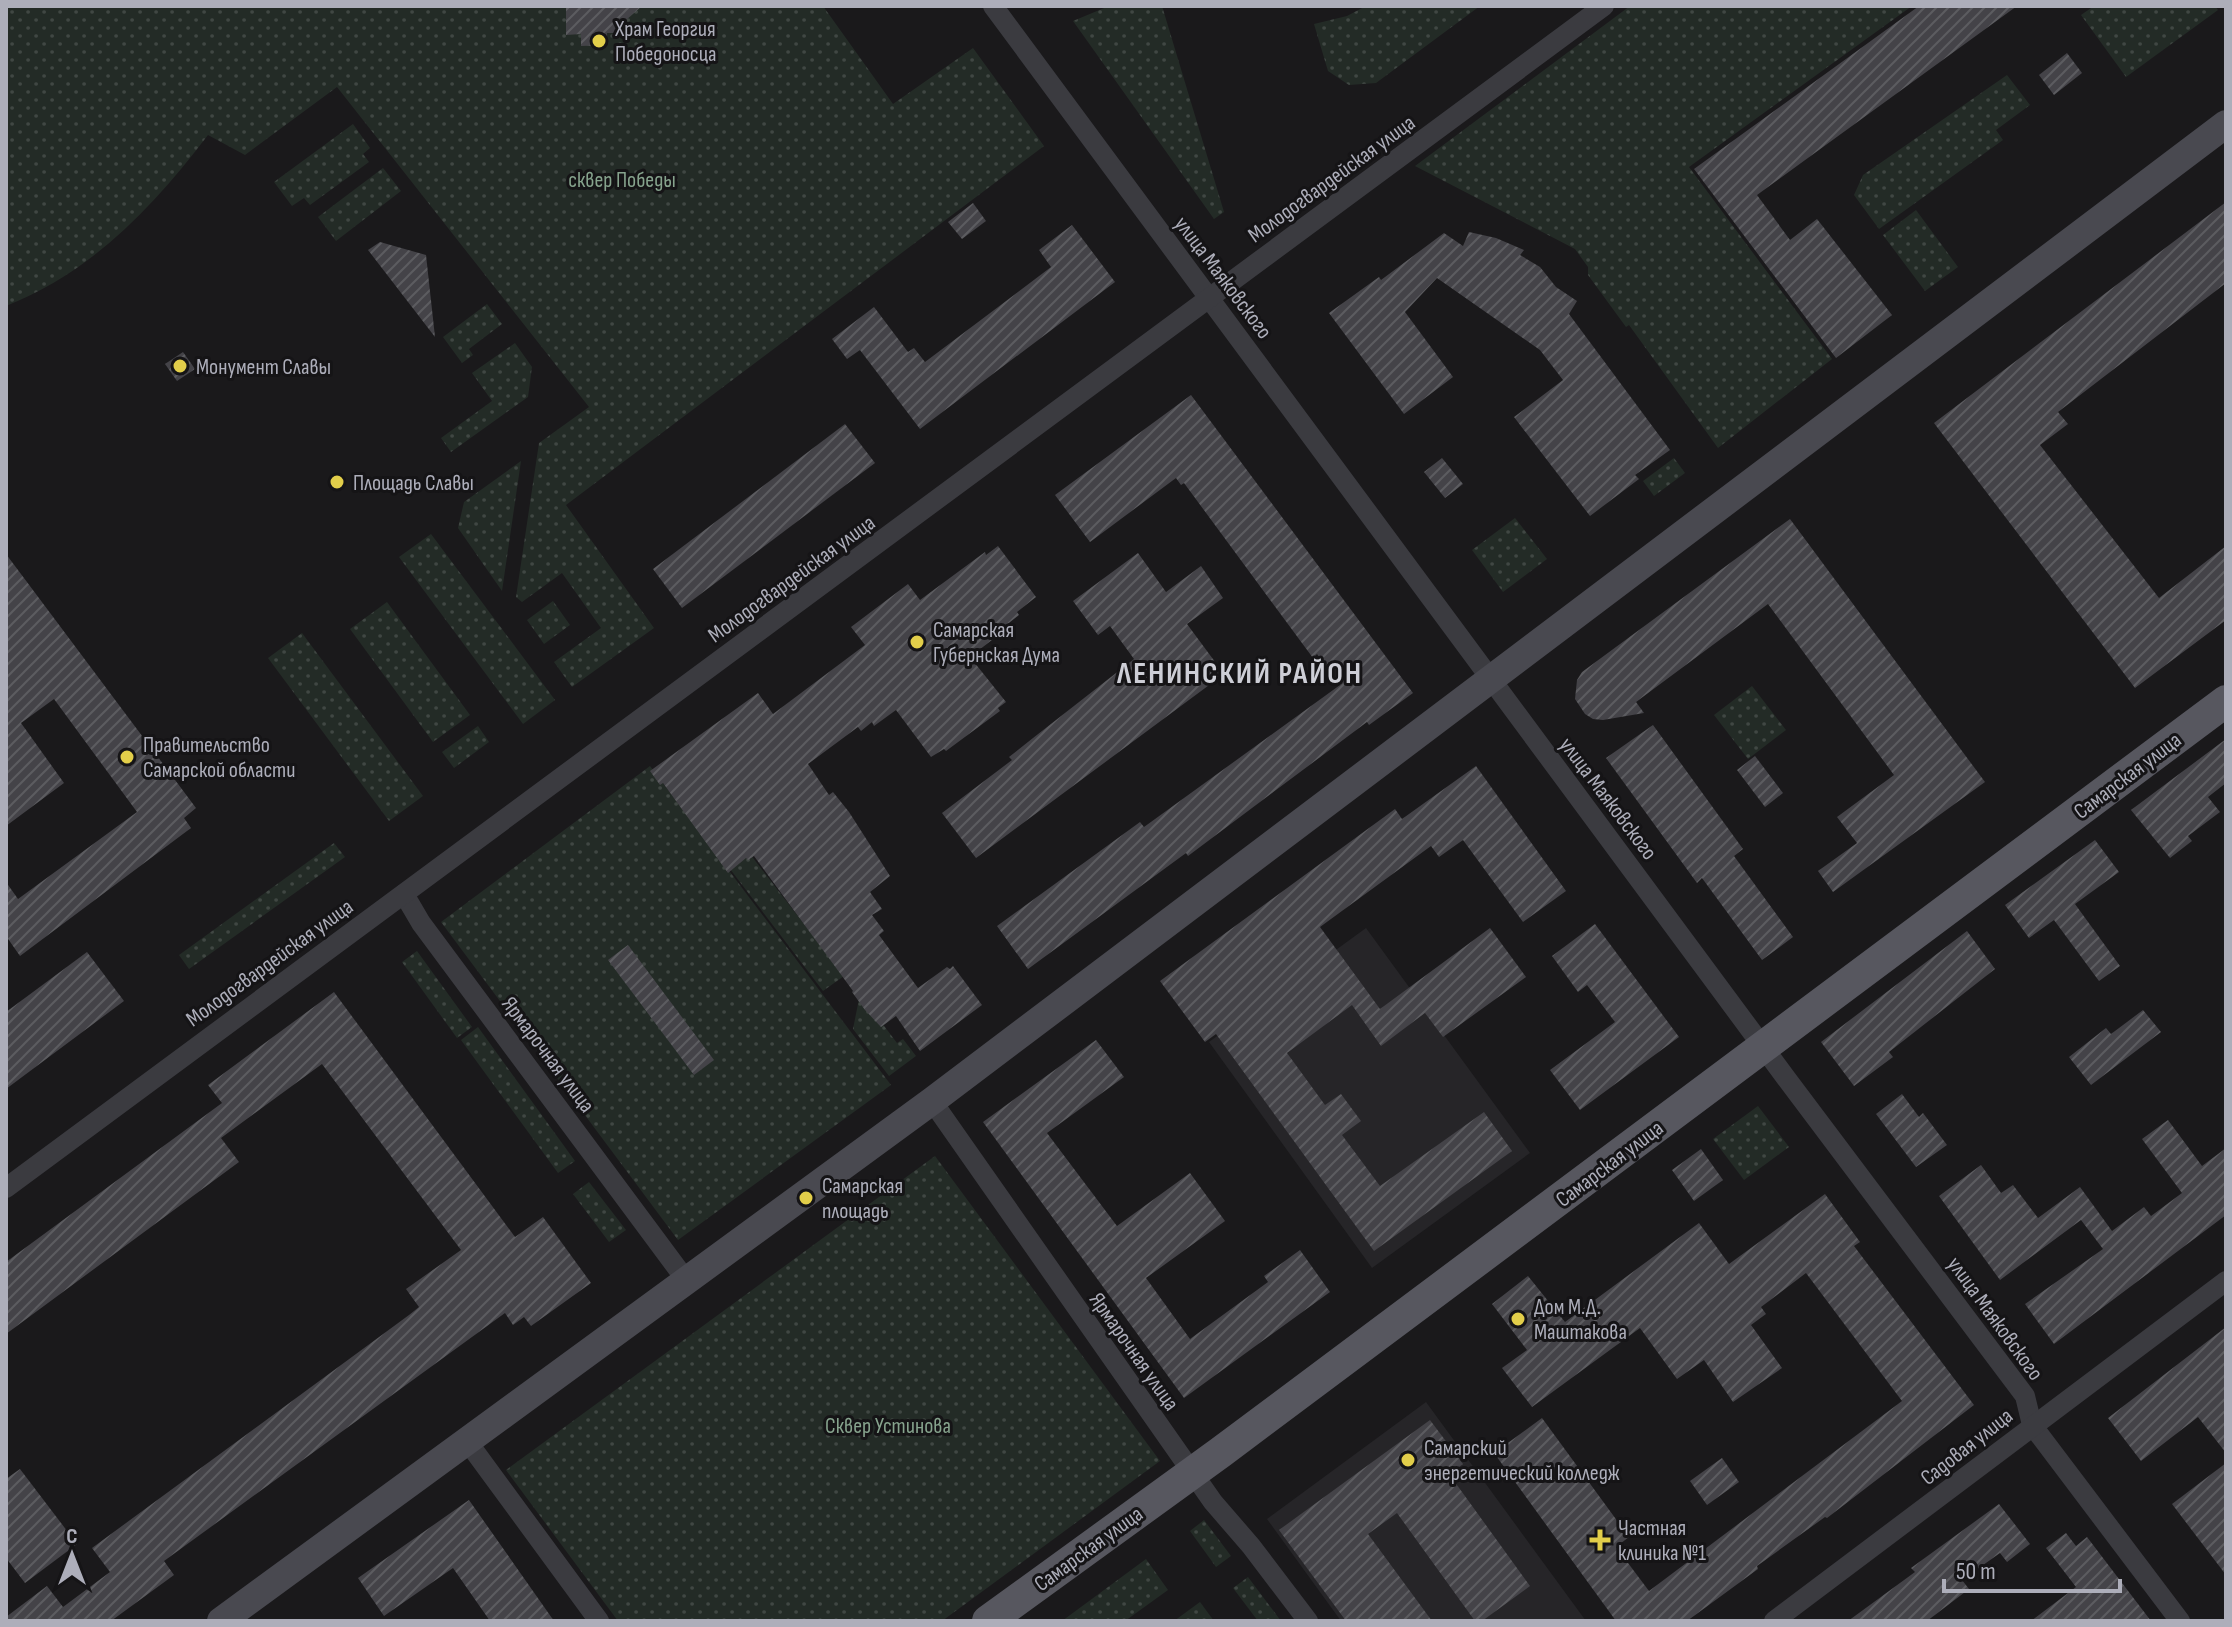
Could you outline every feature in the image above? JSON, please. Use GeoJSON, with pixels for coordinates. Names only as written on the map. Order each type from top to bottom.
{"type":"FeatureCollection","features":[{"type":"Feature","properties":{"kind":"main road","name":"Самарская улица"},"geometry":{"type":"LineString","coordinates":[[988,1621],[1764,1048],[2226,701]]}},
{"type":"Feature","properties":{"kind":"street","name":"улица Маяковского"},"geometry":{"type":"LineString","coordinates":[[993,6],[2025,1396],[2032,1425],[2180,1621]]}},
{"type":"Feature","properties":{"kind":"street","name":"Молодогвардейская улица"},"geometry":{"type":"LineString","coordinates":[[6,1188],[1604,6]]}},
{"type":"Feature","properties":{"kind":"street"},"geometry":{"type":"LineString","coordinates":[[221,1621],[932,1101],[2226,124]]}},
{"type":"Feature","properties":{"kind":"street","name":"Ярмарочная улица"},"geometry":{"type":"LineString","coordinates":[[404,894],[421,923],[686,1280]]}},
{"type":"Feature","properties":{"kind":"street","name":"Ярмарочная улица"},"geometry":{"type":"LineString","coordinates":[[932,1101],[1192,1473],[1308,1621]]}},
{"type":"Feature","properties":{"kind":"street","name":"Садовая улица"},"geometry":{"type":"LineString","coordinates":[[1774,1621],[2226,1281]]}},
{"type":"Feature","properties":{"kind":"street"},"geometry":{"type":"LineString","coordinates":[[467,1441],[599,1621]]}},
{"type":"Feature","properties":{"kind":"shaded area"},"geometry":{"type":"Polygon","coordinates":[[[1366,928],[1530,1153],[1372,1268],[1209,1042],[1366,928]]]}},
{"type":"Feature","properties":{"kind":"shaded area","name":"Самарский энергетический колледж"},"geometry":{"type":"Polygon","coordinates":[[[1426,1402],[1586,1621],[1341,1621],[1267,1519],[1426,1402]]]}},
{"type":"Feature","properties":{"kind":"green space","name":"сквер Победы"},"geometry":{"type":"Polygon","coordinates":[[[6,6],[823,6],[893,104],[973,48],[1044,146],[566,505],[654,628],[572,687],[554,662],[601,628],[562,573],[522,602],[516,597],[539,443],[589,407],[337,87],[245,155],[208,135],[143,212],[119,235],[66,275],[6,306],[6,6]]]}},
{"type":"Feature","properties":{"kind":"green space"},"geometry":{"type":"Polygon","coordinates":[[[1109,6],[1162,6],[1224,212],[1214,219],[1073,21],[1109,6]]]}},
{"type":"Feature","properties":{"kind":"green space"},"geometry":{"type":"Polygon","coordinates":[[[1366,6],[1480,6],[1376,83],[1349,85],[1328,71],[1314,24],[1347,16],[1366,6]]]}},
{"type":"Feature","properties":{"kind":"green space"},"geometry":{"type":"Polygon","coordinates":[[[1630,6],[1912,6],[1689,167],[1832,359],[1718,448],[1629,325],[1626,327],[1588,275],[1588,267],[1575,249],[1415,166],[1630,6]]]}},
{"type":"Feature","properties":{"kind":"green space"},"geometry":{"type":"Polygon","coordinates":[[[2094,6],[2215,6],[2218,10],[2126,77],[2081,15],[2094,6]]]}},
{"type":"Feature","properties":{"kind":"green space"},"geometry":{"type":"Polygon","coordinates":[[[2007,75],[2030,105],[1996,130],[2003,140],[1879,229],[1854,195],[1863,175],[2007,75]]]}},
{"type":"Feature","properties":{"kind":"green space"},"geometry":{"type":"Polygon","coordinates":[[[353,124],[370,148],[363,154],[369,162],[310,205],[304,198],[292,206],[274,182],[353,124]]]}},
{"type":"Feature","properties":{"kind":"green space"},"geometry":{"type":"Polygon","coordinates":[[[383,168],[401,191],[336,241],[318,217],[383,168]]]}},
{"type":"Feature","properties":{"kind":"green space"},"geometry":{"type":"Polygon","coordinates":[[[1916,210],[1958,267],[1925,291],[1883,235],[1916,210]]]}},
{"type":"Feature","properties":{"kind":"green space"},"geometry":{"type":"Polygon","coordinates":[[[487,304],[502,324],[469,349],[473,355],[462,363],[443,337],[487,304]]]}},
{"type":"Feature","properties":{"kind":"green space"},"geometry":{"type":"Polygon","coordinates":[[[515,343],[532,367],[528,397],[451,452],[441,438],[492,401],[472,373],[515,343]]]}},
{"type":"Feature","properties":{"kind":"green space"},"geometry":{"type":"Polygon","coordinates":[[[1674,458],[1685,473],[1654,496],[1643,481],[1674,458]]]}},
{"type":"Feature","properties":{"kind":"green space"},"geometry":{"type":"Polygon","coordinates":[[[521,461],[502,591],[458,528],[464,502],[521,461]]]}},
{"type":"Feature","properties":{"kind":"green space"},"geometry":{"type":"Polygon","coordinates":[[[1515,518],[1547,559],[1503,592],[1472,550],[1515,518]]]}},
{"type":"Feature","properties":{"kind":"green space"},"geometry":{"type":"Polygon","coordinates":[[[431,534],[555,700],[523,724],[399,557],[431,534]]]}},
{"type":"Feature","properties":{"kind":"green space"},"geometry":{"type":"Polygon","coordinates":[[[553,601],[570,625],[544,644],[527,620],[553,601]]]}},
{"type":"Feature","properties":{"kind":"green space"},"geometry":{"type":"Polygon","coordinates":[[[387,602],[470,715],[433,742],[350,629],[387,602]]]}},
{"type":"Feature","properties":{"kind":"green space"},"geometry":{"type":"Polygon","coordinates":[[[302,633],[423,796],[389,821],[268,658],[302,633]]]}},
{"type":"Feature","properties":{"kind":"green space"},"geometry":{"type":"Polygon","coordinates":[[[1752,686],[1786,730],[1748,759],[1714,715],[1752,686]]]}},
{"type":"Feature","properties":{"kind":"green space"},"geometry":{"type":"Polygon","coordinates":[[[478,726],[489,742],[454,768],[442,752],[478,726]]]}},
{"type":"Feature","properties":{"kind":"green space"},"geometry":{"type":"Polygon","coordinates":[[[650,766],[891,1085],[678,1240],[441,922],[650,766]]]}},
{"type":"Feature","properties":{"kind":"green space"},"geometry":{"type":"Polygon","coordinates":[[[334,843],[345,857],[189,969],[179,955],[334,843]]]}},
{"type":"Feature","properties":{"kind":"green space"},"geometry":{"type":"Polygon","coordinates":[[[750,854],[844,976],[823,991],[730,869],[750,854]]]}},
{"type":"Feature","properties":{"kind":"green space"},"geometry":{"type":"Polygon","coordinates":[[[417,951],[472,1027],[457,1038],[402,962],[417,951]]]}},
{"type":"Feature","properties":{"kind":"green space"},"geometry":{"type":"Polygon","coordinates":[[[860,994],[897,1043],[903,1039],[916,1056],[889,1076],[853,1029],[860,994]]]}},
{"type":"Feature","properties":{"kind":"green space"},"geometry":{"type":"Polygon","coordinates":[[[478,1027],[575,1161],[558,1173],[461,1040],[478,1027]]]}},
{"type":"Feature","properties":{"kind":"green space"},"geometry":{"type":"Polygon","coordinates":[[[1758,1106],[1789,1147],[1744,1180],[1713,1139],[1758,1106]]]}},
{"type":"Feature","properties":{"kind":"green space","name":"Сквер Устинова"},"geometry":{"type":"Polygon","coordinates":[[[935,1156],[1160,1461],[942,1621],[618,1621],[506,1470],[935,1156]]]}},
{"type":"Feature","properties":{"kind":"green space"},"geometry":{"type":"Polygon","coordinates":[[[589,1182],[626,1230],[609,1242],[573,1194],[589,1182]]]}},
{"type":"Feature","properties":{"kind":"green space"},"geometry":{"type":"Polygon","coordinates":[[[1204,1520],[1231,1556],[1216,1567],[1190,1531],[1204,1520]]]}},
{"type":"Feature","properties":{"kind":"green space"},"geometry":{"type":"Polygon","coordinates":[[[1146,1559],[1168,1590],[1125,1621],[1062,1621],[1146,1559]]]}},
{"type":"Feature","properties":{"kind":"green space"},"geometry":{"type":"Polygon","coordinates":[[[1248,1577],[1281,1621],[1258,1621],[1233,1588],[1248,1577]]]}},
{"type":"Feature","properties":{"kind":"green space"},"geometry":{"type":"Polygon","coordinates":[[[1200,1602],[1214,1621],[1174,1621],[1200,1602]]]}},
{"type":"Feature","properties":{"kind":"building"},"geometry":{"type":"Polygon","coordinates":[[[566,6],[642,6],[619,26],[619,33],[607,33],[607,45],[581,46],[581,34],[566,35],[566,6]]]}},
{"type":"Feature","properties":{"kind":"building"},"geometry":{"type":"Polygon","coordinates":[[[1919,6],[2017,6],[1757,195],[1790,240],[1817,219],[1892,315],[1836,358],[1694,169],[1919,6]]]}},
{"type":"Feature","properties":{"kind":"building"},"geometry":{"type":"Polygon","coordinates":[[[2067,53],[2082,73],[2054,95],[2039,75],[2067,53]]]}},
{"type":"Feature","properties":{"kind":"building"},"geometry":{"type":"Polygon","coordinates":[[[2226,202],[2226,283],[2058,412],[2068,424],[2040,445],[2159,598],[2226,546],[2226,620],[2135,688],[1934,423],[2226,202]]]}},
{"type":"Feature","properties":{"kind":"building"},"geometry":{"type":"Polygon","coordinates":[[[973,203],[986,221],[962,239],[948,222],[973,203]]]}},
{"type":"Feature","properties":{"kind":"building"},"geometry":{"type":"Polygon","coordinates":[[[1072,225],[1115,282],[920,429],[860,350],[847,359],[832,339],[874,307],[908,352],[914,348],[925,362],[1051,267],[1039,250],[1072,225]]]}},
{"type":"Feature","properties":{"kind":"building"},"geometry":{"type":"Polygon","coordinates":[[[1469,232],[1496,238],[1524,250],[1520,255],[1540,267],[1556,287],[1577,301],[1569,314],[1670,450],[1635,475],[1639,479],[1590,516],[1514,417],[1563,380],[1540,350],[1437,278],[1405,312],[1453,377],[1404,414],[1329,313],[1379,277],[1381,280],[1444,233],[1463,246],[1469,232]]]}},
{"type":"Feature","properties":{"kind":"building"},"geometry":{"type":"Polygon","coordinates":[[[380,242],[426,255],[435,337],[368,250],[380,242]]]}},
{"type":"Feature","properties":{"kind":"building","name":"Монумент Славы"},"geometry":{"type":"Polygon","coordinates":[[[183,352],[195,369],[177,381],[165,364],[183,352]]]}},
{"type":"Feature","properties":{"kind":"building"},"geometry":{"type":"Polygon","coordinates":[[[1191,395],[1413,693],[1369,725],[1367,722],[1188,856],[1186,853],[1028,969],[997,926],[1140,822],[1144,827],[1340,685],[1317,654],[1313,658],[1184,483],[1181,485],[1176,478],[1090,542],[1055,495],[1191,395]]]}},
{"type":"Feature","properties":{"kind":"building"},"geometry":{"type":"Polygon","coordinates":[[[845,424],[875,463],[682,608],[653,569],[845,424]]]}},
{"type":"Feature","properties":{"kind":"building"},"geometry":{"type":"Polygon","coordinates":[[[1442,458],[1463,484],[1445,498],[1424,472],[1442,458]]]}},
{"type":"Feature","properties":{"kind":"building"},"geometry":{"type":"Polygon","coordinates":[[[1790,519],[1985,782],[1833,892],[1818,871],[1857,843],[1837,817],[1894,775],[1768,604],[1636,702],[1644,713],[1593,719],[1585,714],[1575,699],[1577,680],[1582,672],[1790,519]]]}},
{"type":"Feature","properties":{"kind":"building"},"geometry":{"type":"Polygon","coordinates":[[[998,546],[1036,597],[995,634],[997,636],[970,657],[1006,702],[998,708],[1000,711],[946,751],[944,749],[931,757],[896,710],[874,726],[872,722],[861,731],[858,727],[808,764],[829,795],[833,792],[849,812],[890,876],[870,892],[882,909],[872,915],[884,931],[879,935],[918,988],[953,966],[982,1005],[920,1051],[896,1016],[881,1027],[865,1010],[754,856],[748,860],[746,858],[728,873],[663,783],[660,785],[650,771],[758,693],[773,714],[865,645],[851,627],[908,584],[920,600],[985,552],[986,555],[998,546]]]}},
{"type":"Feature","properties":{"kind":"building"},"geometry":{"type":"Polygon","coordinates":[[[1138,553],[1166,592],[1201,566],[1223,598],[1187,624],[1224,674],[976,858],[942,813],[1012,760],[1009,757],[1134,659],[1110,626],[1098,635],[1073,601],[1138,553]]]}},
{"type":"Feature","properties":{"kind":"building","name":"Правительство Самарской области"},"geometry":{"type":"Polygon","coordinates":[[[6,554],[196,808],[184,818],[191,828],[20,956],[6,936],[6,882],[18,899],[137,812],[54,699],[21,723],[64,783],[6,826],[6,554]]]}},
{"type":"Feature","properties":{"kind":"building"},"geometry":{"type":"Polygon","coordinates":[[[1653,725],[1743,849],[1734,856],[1793,937],[1762,960],[1702,878],[1697,883],[1606,758],[1653,725]]]}},
{"type":"Feature","properties":{"kind":"building"},"geometry":{"type":"Polygon","coordinates":[[[2226,739],[2226,783],[2208,797],[2220,812],[2188,836],[2192,841],[2170,858],[2131,810],[2226,739]]]}},
{"type":"Feature","properties":{"kind":"building"},"geometry":{"type":"Polygon","coordinates":[[[1755,756],[1783,793],[1765,807],[1737,770],[1755,756]]]}},
{"type":"Feature","properties":{"kind":"building"},"geometry":{"type":"Polygon","coordinates":[[[1476,766],[1566,891],[1523,922],[1463,840],[1439,857],[1431,846],[1320,927],[1380,1009],[1490,928],[1526,977],[1443,1037],[1425,1013],[1381,1046],[1352,1005],[1287,1053],[1325,1105],[1341,1094],[1361,1121],[1342,1135],[1380,1186],[1484,1112],[1512,1151],[1374,1251],[1216,1034],[1205,1042],[1160,981],[1395,809],[1402,819],[1476,766]]]}},
{"type":"Feature","properties":{"kind":"building"},"geometry":{"type":"Polygon","coordinates":[[[2095,840],[2119,872],[2075,904],[2120,966],[2099,981],[2054,920],[2029,938],[2005,905],[2095,840]]]}},
{"type":"Feature","properties":{"kind":"building"},"geometry":{"type":"Polygon","coordinates":[[[1595,924],[1679,1037],[1580,1110],[1550,1070],[1615,1022],[1587,985],[1578,992],[1552,956],[1595,924]]]}},
{"type":"Feature","properties":{"kind":"building"},"geometry":{"type":"Polygon","coordinates":[[[1967,931],[1995,969],[1889,1052],[1893,1057],[1854,1086],[1821,1042],[1967,931]]]}},
{"type":"Feature","properties":{"kind":"building"},"geometry":{"type":"Polygon","coordinates":[[[628,945],[714,1060],[694,1075],[608,960],[628,945]]]}},
{"type":"Feature","properties":{"kind":"building"},"geometry":{"type":"Polygon","coordinates":[[[87,952],[124,1001],[6,1089],[6,1012],[87,952]]]}},
{"type":"Feature","properties":{"kind":"building"},"geometry":{"type":"Polygon","coordinates":[[[334,992],[515,1237],[543,1217],[591,1283],[531,1326],[524,1317],[513,1325],[505,1313],[164,1561],[174,1575],[111,1621],[6,1621],[6,1617],[47,1586],[63,1607],[110,1572],[92,1548],[419,1307],[406,1289],[461,1250],[322,1064],[221,1138],[239,1162],[6,1334],[6,1262],[222,1103],[208,1085],[334,992]]]}},
{"type":"Feature","properties":{"kind":"building"},"geometry":{"type":"Polygon","coordinates":[[[2143,1010],[2161,1032],[2091,1085],[2069,1057],[2106,1028],[2111,1034],[2143,1010]]]}},
{"type":"Feature","properties":{"kind":"building"},"geometry":{"type":"Polygon","coordinates":[[[1096,1040],[1124,1077],[1047,1133],[1117,1226],[1190,1173],[1225,1221],[1146,1278],[1190,1339],[1268,1282],[1264,1276],[1300,1250],[1330,1292],[1184,1398],[983,1122],[1096,1040]]]}},
{"type":"Feature","properties":{"kind":"building"},"geometry":{"type":"Polygon","coordinates":[[[1902,1094],[1919,1117],[1923,1113],[1947,1145],[1916,1167],[1876,1114],[1902,1094]]]}},
{"type":"Feature","properties":{"kind":"building"},"geometry":{"type":"Polygon","coordinates":[[[2168,1120],[2202,1166],[2226,1148],[2226,1215],[2054,1344],[2025,1304],[2103,1249],[2081,1220],[2000,1280],[1939,1196],[1981,1165],[2001,1193],[2013,1185],[2038,1218],[2080,1187],[2112,1231],[2144,1207],[2151,1216],[2182,1193],[2142,1139],[2168,1120]]]}},
{"type":"Feature","properties":{"kind":"building"},"geometry":{"type":"Polygon","coordinates":[[[1701,1149],[1723,1180],[1694,1201],[1672,1170],[1701,1149]]]}},
{"type":"Feature","properties":{"kind":"building"},"geometry":{"type":"Polygon","coordinates":[[[1825,1194],[1860,1242],[1854,1246],[1974,1405],[1687,1621],[1616,1621],[1494,1453],[1542,1418],[1629,1537],[1616,1547],[1649,1591],[1902,1401],[1806,1273],[1761,1307],[1766,1314],[1751,1325],[1782,1368],[1733,1402],[1704,1360],[1677,1379],[1640,1328],[1532,1407],[1502,1368],[1527,1350],[1492,1304],[1528,1276],[1565,1322],[1699,1223],[1729,1264],[1825,1194]]]}},
{"type":"Feature","properties":{"kind":"building"},"geometry":{"type":"Polygon","coordinates":[[[2226,1327],[2226,1453],[2198,1417],[2141,1461],[2108,1418],[2226,1327]]]}},
{"type":"Feature","properties":{"kind":"building","name":"Самарский энергетический колледж"},"geometry":{"type":"Polygon","coordinates":[[[1430,1420],[1463,1464],[1449,1474],[1530,1586],[1482,1621],[1475,1621],[1397,1513],[1368,1534],[1432,1621],[1346,1621],[1279,1530],[1430,1420]]]}},
{"type":"Feature","properties":{"kind":"building"},"geometry":{"type":"Polygon","coordinates":[[[1722,1458],[1739,1482],[1707,1505],[1690,1481],[1722,1458]]]}},
{"type":"Feature","properties":{"kind":"building"},"geometry":{"type":"Polygon","coordinates":[[[2226,1463],[2226,1575],[2172,1504],[2226,1463]]]}},
{"type":"Feature","properties":{"kind":"building"},"geometry":{"type":"Polygon","coordinates":[[[20,1469],[77,1544],[25,1583],[6,1558],[6,1479],[20,1469]]]}},
{"type":"Feature","properties":{"kind":"building"},"geometry":{"type":"Polygon","coordinates":[[[469,1500],[554,1621],[490,1621],[453,1568],[384,1616],[358,1578],[469,1500]]]}},
{"type":"Feature","properties":{"kind":"building"},"geometry":{"type":"Polygon","coordinates":[[[1999,1504],[2030,1544],[2007,1562],[2000,1553],[1962,1580],[1969,1589],[1927,1621],[1848,1621],[1915,1572],[1911,1568],[1999,1504]]]}},
{"type":"Feature","properties":{"kind":"building"},"geometry":{"type":"Polygon","coordinates":[[[2066,1533],[2076,1546],[2087,1537],[2151,1621],[2031,1621],[2076,1587],[2046,1548],[2066,1533]]]}},
{"type":"Feature","properties":{"kind":"place","name":"Храм Георгия Победоносца"},"geometry":{"type":"Point","coordinates":[599,41]}},
{"type":"Feature","properties":{"kind":"place","name":"Монумент Славы"},"geometry":{"type":"Point","coordinates":[180,366]}},
{"type":"Feature","properties":{"kind":"place","name":"Площадь Славы"},"geometry":{"type":"Point","coordinates":[337,482]}},
{"type":"Feature","properties":{"kind":"place","name":"Самарская Губернская Дума"},"geometry":{"type":"Point","coordinates":[917,642]}},
{"type":"Feature","properties":{"kind":"place","name":"Правительство Самарской области"},"geometry":{"type":"Point","coordinates":[127,757]}},
{"type":"Feature","properties":{"kind":"place","name":"Самарская площадь"},"geometry":{"type":"Point","coordinates":[806,1198]}},
{"type":"Feature","properties":{"kind":"place","name":"Дом М.Д. Маштакова"},"geometry":{"type":"Point","coordinates":[1518,1319]}},
{"type":"Feature","properties":{"kind":"place","name":"Самарский энергетический колледж"},"geometry":{"type":"Point","coordinates":[1408,1460]}},
{"type":"Feature","properties":{"kind":"place","name":"Частная клиника №1"},"geometry":{"type":"Point","coordinates":[1600,1540]}},
{"type":"Feature","properties":{"kind":"district","name":"ЛЕНИНСКИЙ РАЙОН"},"geometry":{"type":"Point","coordinates":[1240,673]}}]}
